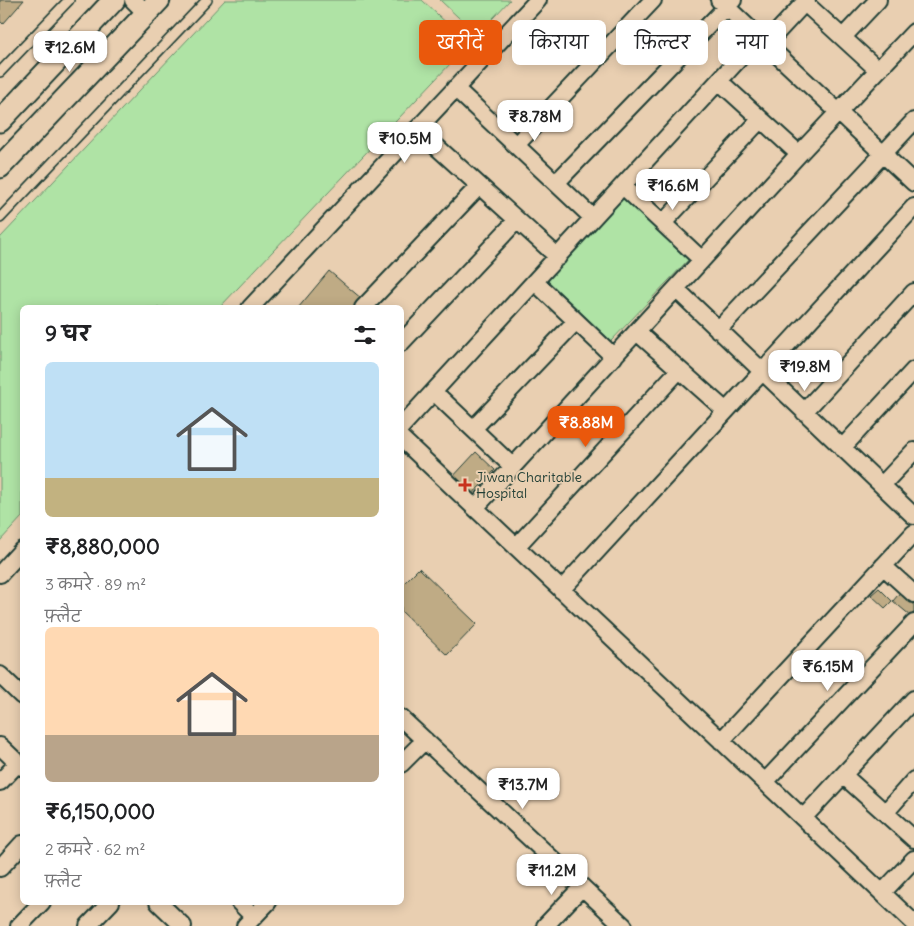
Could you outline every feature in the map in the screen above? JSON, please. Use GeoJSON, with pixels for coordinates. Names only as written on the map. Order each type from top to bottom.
{"type":"FeatureCollection","features":[{"type":"Feature","properties":{"kind":"street"},"geometry":{"type":"LineString","coordinates":[[0,120],[114,0]]}},
{"type":"Feature","properties":{"kind":"street"},"geometry":{"type":"LineString","coordinates":[[256,305],[538,0]]}},
{"type":"Feature","properties":{"kind":"street"},"geometry":{"type":"LineString","coordinates":[[516,145],[653,0]]}},
{"type":"Feature","properties":{"kind":"street"},"geometry":{"type":"LineString","coordinates":[[843,37],[878,0]]}},
{"type":"Feature","properties":{"kind":"street"},"geometry":{"type":"LineString","coordinates":[[786,20],[806,1],[878,70]]}},
{"type":"Feature","properties":{"kind":"street"},"geometry":{"type":"LineString","coordinates":[[556,183],[726,2],[743,20]]}},
{"type":"Feature","properties":{"kind":"street"},"geometry":{"type":"LineString","coordinates":[[0,167],[146,4]]}},
{"type":"Feature","properties":{"kind":"street"},"geometry":{"type":"LineString","coordinates":[[475,508],[799,154],[914,32]]}},
{"type":"Feature","properties":{"kind":"street"},"geometry":{"type":"LineString","coordinates":[[786,63],[914,183]]}},
{"type":"Feature","properties":{"kind":"street"},"geometry":{"type":"LineString","coordinates":[[404,424],[719,81],[737,65]]}},
{"type":"Feature","properties":{"kind":"street"},"geometry":{"type":"LineString","coordinates":[[719,81],[799,154]]}},
{"type":"Feature","properties":{"kind":"street"},"geometry":{"type":"LineString","coordinates":[[455,88],[593,218]]}},
{"type":"Feature","properties":{"kind":"street"},"geometry":{"type":"LineString","coordinates":[[663,223],[760,119]]}},
{"type":"Feature","properties":{"kind":"street"},"geometry":{"type":"LineString","coordinates":[[718,330],[914,121]]}},
{"type":"Feature","properties":{"kind":"street"},"geometry":{"type":"LineString","coordinates":[[417,129],[558,257]]}},
{"type":"Feature","properties":{"kind":"street"},"geometry":{"type":"LineString","coordinates":[[366,305],[479,186]]}},
{"type":"Feature","properties":{"kind":"street"},"geometry":{"type":"LineString","coordinates":[[623,186],[702,260]]}},
{"type":"Feature","properties":{"kind":"street"},"geometry":{"type":"LineString","coordinates":[[561,590],[914,207]]}},
{"type":"Feature","properties":{"kind":"street"},"geometry":{"type":"LineString","coordinates":[[404,340],[517,220]]}},
{"type":"Feature","properties":{"kind":"street"},"geometry":{"type":"LineString","coordinates":[[535,282],[614,357]]}},
{"type":"Feature","properties":{"kind":"street"},"geometry":{"type":"LineString","coordinates":[[676,289],[914,516]]}},
{"type":"Feature","properties":{"kind":"street"},"geometry":{"type":"LineString","coordinates":[[804,412],[914,292]]}},
{"type":"Feature","properties":{"kind":"street"},"geometry":{"type":"LineString","coordinates":[[474,429],[576,321]]}},
{"type":"Feature","properties":{"kind":"street"},"geometry":{"type":"LineString","coordinates":[[637,332],[726,411]]}},
{"type":"Feature","properties":{"kind":"street"},"geometry":{"type":"LineString","coordinates":[[516,547],[679,370]]}},
{"type":"Feature","properties":{"kind":"street"},"geometry":{"type":"LineString","coordinates":[[842,448],[914,370]]}},
{"type":"Feature","properties":{"kind":"street"},"geometry":{"type":"LineString","coordinates":[[434,392],[513,467]]}},
{"type":"Feature","properties":{"kind":"street"},"geometry":{"type":"LineString","coordinates":[[404,441],[914,923]]}},
{"type":"Feature","properties":{"kind":"street"},"geometry":{"type":"LineString","coordinates":[[882,485],[914,451]]}},
{"type":"Feature","properties":{"kind":"street"},"geometry":{"type":"LineString","coordinates":[[721,741],[914,533]]}},
{"type":"Feature","properties":{"kind":"street"},"geometry":{"type":"LineString","coordinates":[[0,574],[20,552]]}},
{"type":"Feature","properties":{"kind":"street"},"geometry":{"type":"LineString","coordinates":[[883,566],[914,594]]}},
{"type":"Feature","properties":{"kind":"street"},"geometry":{"type":"LineString","coordinates":[[765,782],[914,623]]}},
{"type":"Feature","properties":{"kind":"street"},"geometry":{"type":"LineString","coordinates":[[0,675],[20,688]]}},
{"type":"Feature","properties":{"kind":"street"},"geometry":{"type":"LineString","coordinates":[[803,818],[914,699]]}},
{"type":"Feature","properties":{"kind":"street"},"geometry":{"type":"LineString","coordinates":[[404,721],[624,926]]}},
{"type":"Feature","properties":{"kind":"street"},"geometry":{"type":"LineString","coordinates":[[404,761],[425,740]]}},
{"type":"Feature","properties":{"kind":"street"},"geometry":{"type":"LineString","coordinates":[[0,746],[20,765],[0,782]]}},
{"type":"Feature","properties":{"kind":"street"},"geometry":{"type":"LineString","coordinates":[[843,775],[914,839]]}},
{"type":"Feature","properties":{"kind":"street"},"geometry":{"type":"LineString","coordinates":[[885,812],[914,780]]}},
{"type":"Feature","properties":{"kind":"street"},"geometry":{"type":"LineString","coordinates":[[0,868],[20,846]]}},
{"type":"Feature","properties":{"kind":"street"},"geometry":{"type":"LineString","coordinates":[[882,893],[914,859]]}},
{"type":"Feature","properties":{"kind":"street"},"geometry":{"type":"LineString","coordinates":[[545,926],[582,886]]}},
{"type":"Feature","properties":{"kind":"street"},"geometry":{"type":"LineString","coordinates":[[19,926],[39,905]]}},
{"type":"Feature","properties":{"kind":"street"},"geometry":{"type":"LineString","coordinates":[[88,926],[108,905]]}},
{"type":"Feature","properties":{"kind":"street"},"geometry":{"type":"LineString","coordinates":[[160,905],[174,923]]}},
{"type":"Feature","properties":{"kind":"street"},"geometry":{"type":"LineString","coordinates":[[241,905],[250,921],[265,905]]}},
{"type":"Feature","properties":{"kind":"lane"},"geometry":{"type":"LineString","coordinates":[[0,72],[69,0]]}},
{"type":"Feature","properties":{"kind":"lane"},"geometry":{"type":"LineString","coordinates":[[0,218],[207,0]]}},
{"type":"Feature","properties":{"kind":"green space"},"geometry":{"type":"Polygon","coordinates":[[[225,0],[422,0],[443,20],[419,20],[419,65],[449,65],[222,305],[20,305],[20,519],[0,541],[0,238],[225,0]]]}},
{"type":"Feature","properties":{"kind":"green space"},"geometry":{"type":"Polygon","coordinates":[[[440,0],[510,0],[491,20],[461,20],[440,0]]]}},
{"type":"Feature","properties":{"kind":"green space"},"geometry":{"type":"Polygon","coordinates":[[[622,197],[688,260],[611,341],[545,278],[622,197]]]}},
{"type":"Feature","properties":{"kind":"building"},"geometry":{"type":"Polygon","coordinates":[[[0,0],[24,0],[3,24],[0,21],[0,0]]]}},
{"type":"Feature","properties":{"kind":"building"},"geometry":{"type":"Polygon","coordinates":[[[329,271],[362,299],[357,305],[301,305],[329,271]]]}},
{"type":"Feature","properties":{"kind":"building"},"geometry":{"type":"Polygon","coordinates":[[[476,452],[495,470],[469,498],[450,480],[476,452]]]}},
{"type":"Feature","properties":{"kind":"building"},"geometry":{"type":"Polygon","coordinates":[[[419,568],[477,624],[447,655],[404,614],[404,583],[419,568]]]}},
{"type":"Feature","properties":{"kind":"building"},"geometry":{"type":"Polygon","coordinates":[[[879,588],[892,601],[885,608],[871,595],[879,588]]]}},
{"type":"Feature","properties":{"kind":"building"},"geometry":{"type":"Polygon","coordinates":[[[902,590],[914,600],[914,612],[911,616],[893,601],[902,590]]]}},
{"type":"Feature","properties":{"kind":"place","name":"Jiwan Charitable Hospital"},"geometry":{"type":"Point","coordinates":[465,485]}}]}
